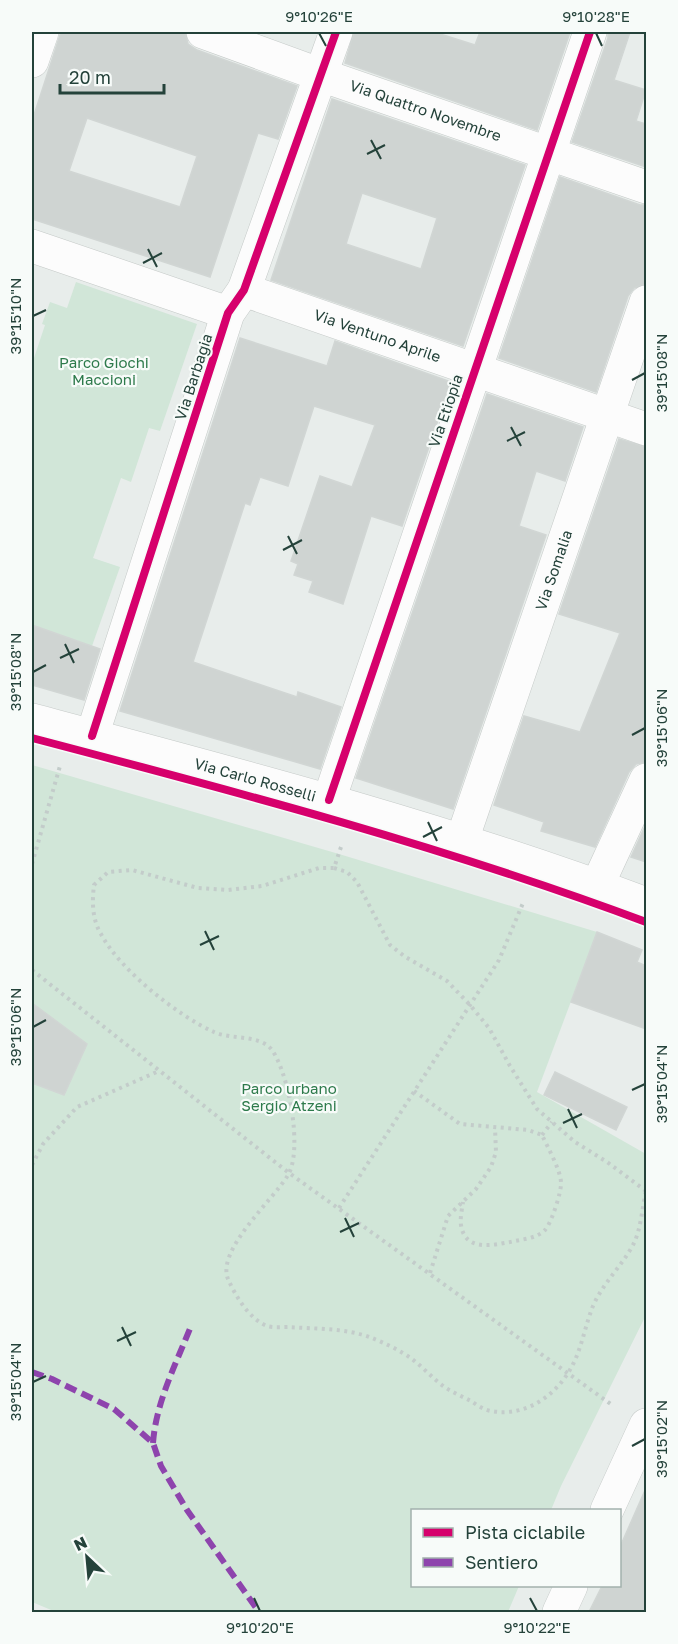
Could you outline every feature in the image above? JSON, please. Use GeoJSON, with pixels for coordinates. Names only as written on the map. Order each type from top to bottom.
{"type":"FeatureCollection","features":[{"type":"Feature","properties":{"kind":"street"},"geometry":{"type":"LineString","coordinates":[[32,61],[42,32]]}},
{"type":"Feature","properties":{"kind":"street","name":"Via Quattro Novembre"},"geometry":{"type":"LineString","coordinates":[[203,32],[646,188]]}},
{"type":"Feature","properties":{"kind":"street","name":"Via Barbagia"},"geometry":{"type":"LineString","coordinates":[[92,736],[236,302],[336,32]]}},
{"type":"Feature","properties":{"kind":"street","name":"Via Etiopia"},"geometry":{"type":"LineString","coordinates":[[329,800],[590,32]]}},
{"type":"Feature","properties":{"kind":"street","name":"Via Ventuno Aprile"},"geometry":{"type":"LineString","coordinates":[[32,246],[474,370],[646,429]]}},
{"type":"Feature","properties":{"kind":"street","name":"Via Somalia"},"geometry":{"type":"LineString","coordinates":[[462,840],[646,302]]}},
{"type":"Feature","properties":{"kind":"street","name":"Via Carlo Rosselli"},"geometry":{"type":"LineString","coordinates":[[32,720],[329,800],[462,840],[646,904]]}},
{"type":"Feature","properties":{"kind":"street"},"geometry":{"type":"LineString","coordinates":[[597,886],[646,780]]}},
{"type":"Feature","properties":{"kind":"street"},"geometry":{"type":"LineString","coordinates":[[608,1509],[640,1457],[646,1425]]}},
{"type":"Feature","properties":{"kind":"street"},"geometry":{"type":"LineString","coordinates":[[559,1612],[571,1587]]}},
{"type":"Feature","properties":{"kind":"path"},"geometry":{"type":"LineString","coordinates":[[32,864],[60,766]]}},
{"type":"Feature","properties":{"kind":"path"},"geometry":{"type":"LineString","coordinates":[[334,868],[341,847]]}},
{"type":"Feature","properties":{"kind":"path"},"geometry":{"type":"LineString","coordinates":[[319,868],[334,868],[347,872],[357,882],[390,945],[404,956],[447,981],[470,1005],[489,1028],[537,1109],[575,1142],[646,1191],[634,1243],[606,1282],[593,1306],[575,1362],[546,1398],[528,1407],[507,1412],[488,1411],[447,1388],[410,1357],[371,1337],[339,1330],[267,1326],[250,1314],[226,1275],[227,1260],[246,1230],[290,1173],[294,1145],[291,1101],[282,1069],[270,1048],[259,1041],[216,1033],[173,1008],[141,981],[113,953],[99,932],[92,905],[94,885],[108,872],[132,870],[198,888],[228,890],[262,886],[319,868]]}},
{"type":"Feature","properties":{"kind":"path"},"geometry":{"type":"LineString","coordinates":[[339,1209],[500,960],[523,903]]}},
{"type":"Feature","properties":{"kind":"path"},"geometry":{"type":"LineString","coordinates":[[32,970],[290,1173],[612,1405]]}},
{"type":"Feature","properties":{"kind":"path"},"geometry":{"type":"LineString","coordinates":[[32,1165],[43,1144],[77,1107],[159,1071]]}},
{"type":"Feature","properties":{"kind":"path"},"geometry":{"type":"LineString","coordinates":[[414,1091],[460,1124],[528,1130],[542,1135],[561,1178],[561,1186],[546,1229],[534,1237],[488,1246],[476,1244],[467,1237],[461,1227],[463,1202]]}},
{"type":"Feature","properties":{"kind":"path"},"geometry":{"type":"LineString","coordinates":[[542,1135],[552,1122]]}},
{"type":"Feature","properties":{"kind":"path"},"geometry":{"type":"LineString","coordinates":[[430,1273],[448,1216],[476,1189],[490,1167],[496,1152],[495,1128]]}},
{"type":"Feature","properties":{"kind":"green space","name":"Parco Giochi Maccioni"},"geometry":{"type":"Polygon","coordinates":[[[76,282],[197,324],[160,431],[149,428],[131,482],[121,478],[93,558],[120,567],[92,646],[32,625],[32,364],[50,302],[67,308],[76,282]]]}},
{"type":"Feature","properties":{"kind":"green space","name":"Parco urbano Sergio Atzeni"},"geometry":{"type":"Polygon","coordinates":[[[32,765],[597,932],[537,1092],[646,1154],[646,1315],[551,1509],[411,1509],[411,1587],[519,1587],[508,1612],[56,1612],[32,1602],[32,765]]]}},
{"type":"Feature","properties":{"kind":"building"},"geometry":{"type":"Polygon","coordinates":[[[61,32],[185,32],[188,44],[197,50],[297,86],[278,139],[258,133],[210,277],[32,219],[32,121],[61,32]],[[87,118],[69,171],[180,207],[197,156],[87,118]]]}},
{"type":"Feature","properties":{"kind":"building"},"geometry":{"type":"Polygon","coordinates":[[[354,32],[434,32],[475,45],[480,32],[570,32],[537,130],[345,63],[354,32]]]}},
{"type":"Feature","properties":{"kind":"building"},"geometry":{"type":"Polygon","coordinates":[[[608,32],[630,32],[614,80],[646,90],[636,121],[646,124],[646,167],[572,142],[608,38],[608,32]]]}},
{"type":"Feature","properties":{"kind":"building"},"geometry":{"type":"Polygon","coordinates":[[[332,99],[525,165],[463,346],[271,280],[332,99]],[[362,193],[346,244],[421,269],[437,218],[362,193]]]}},
{"type":"Feature","properties":{"kind":"building"},"geometry":{"type":"Polygon","coordinates":[[[560,177],[640,205],[646,205],[646,284],[634,288],[628,296],[596,392],[499,358],[560,177]]]}},
{"type":"Feature","properties":{"kind":"building"},"geometry":{"type":"Polygon","coordinates":[[[240,338],[327,366],[335,341],[451,382],[402,526],[371,516],[343,604],[309,592],[313,581],[294,575],[298,564],[291,561],[320,476],[352,487],[375,425],[314,406],[288,486],[260,477],[250,505],[245,503],[193,662],[297,697],[298,692],[341,707],[320,769],[120,711],[240,338]]]}},
{"type":"Feature","properties":{"kind":"building"},"geometry":{"type":"Polygon","coordinates":[[[487,394],[583,427],[565,481],[536,471],[519,526],[546,535],[453,809],[356,778],[487,394]]]}},
{"type":"Feature","properties":{"kind":"building"},"geometry":{"type":"Polygon","coordinates":[[[619,439],[646,447],[646,762],[636,764],[629,772],[595,847],[541,831],[544,822],[494,805],[524,716],[580,732],[620,633],[559,614],[619,439]]]}},
{"type":"Feature","properties":{"kind":"building"},"geometry":{"type":"Polygon","coordinates":[[[32,625],[100,649],[84,700],[32,685],[32,625]]]}},
{"type":"Feature","properties":{"kind":"building"},"geometry":{"type":"Polygon","coordinates":[[[646,824],[646,862],[631,857],[646,824]]]}},
{"type":"Feature","properties":{"kind":"building"},"geometry":{"type":"Polygon","coordinates":[[[597,932],[642,950],[637,962],[646,966],[646,1029],[571,1002],[597,932]]]}},
{"type":"Feature","properties":{"kind":"building"},"geometry":{"type":"Polygon","coordinates":[[[32,1003],[87,1044],[64,1095],[32,1083],[32,1003]]]}},
{"type":"Feature","properties":{"kind":"building"},"geometry":{"type":"Polygon","coordinates":[[[555,1072],[627,1107],[616,1130],[544,1095],[555,1072]]]}},
{"type":"Feature","properties":{"kind":"building"},"geometry":{"type":"Polygon","coordinates":[[[646,1488],[646,1612],[589,1612],[602,1587],[621,1587],[621,1545],[646,1488]]]}},
{"type":"Feature","properties":{"kind":"marked path"},"geometry":{"type":"LineString","coordinates":[[153,1443],[162,1398],[191,1326]]}},
{"type":"Feature","properties":{"kind":"marked path"},"geometry":{"type":"LineString","coordinates":[[32,1372],[52,1379],[114,1409],[153,1443],[161,1466],[187,1510],[259,1612]]}},
{"type":"Feature","properties":{"kind":"cycle path"},"geometry":{"type":"LineString","coordinates":[[92,736],[228,313],[244,290],[336,32]]}},
{"type":"Feature","properties":{"kind":"cycle path"},"geometry":{"type":"LineString","coordinates":[[329,800],[590,32]]}},
{"type":"Feature","properties":{"kind":"cycle path"},"geometry":{"type":"LineString","coordinates":[[32,738],[264,800],[418,845],[495,869],[646,922]]}}]}
